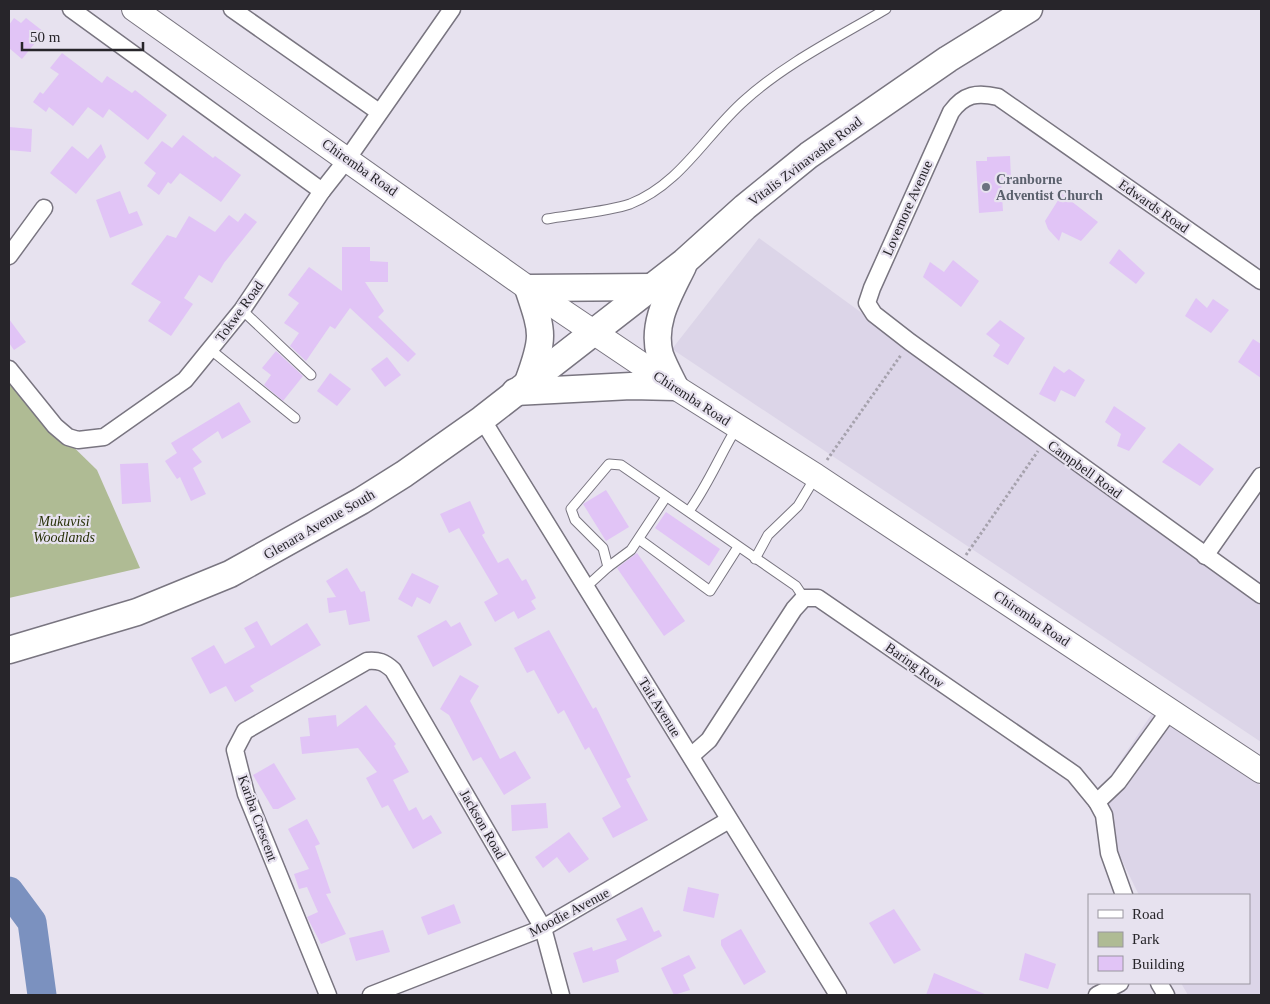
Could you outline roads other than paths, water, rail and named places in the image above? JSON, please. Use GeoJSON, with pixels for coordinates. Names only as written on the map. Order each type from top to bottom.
{"type":"FeatureCollection","features":[{"type":"Feature","properties":{"kind":"main road","name":"Chiremba Road"},"geometry":{"type":"LineString","coordinates":[[134,9],[348,158],[528,288],[675,387],[957,568],[1261,771]]}},
{"type":"Feature","properties":{"kind":"main road","name":"Vitalis Zvinavashe Road"},"geometry":{"type":"LineString","coordinates":[[594,332],[684,262],[745,207],[809,155],[948,58],[1029,9]]}},
{"type":"Feature","properties":{"kind":"main road"},"geometry":{"type":"LineString","coordinates":[[652,288],[528,288],[542,336],[540,350],[522,387],[675,387],[660,354],[658,335],[660,315],[684,262]]}},
{"type":"Feature","properties":{"kind":"main road","name":"Glenara Avenue South"},"geometry":{"type":"LineString","coordinates":[[9,650],[137,612],[230,574],[361,501],[404,474],[482,419],[594,332]]}},
{"type":"Feature","properties":{"kind":"street"},"geometry":{"type":"LineString","coordinates":[[72,9],[322,191]]}},
{"type":"Feature","properties":{"kind":"street"},"geometry":{"type":"LineString","coordinates":[[232,9],[379,112]]}},
{"type":"Feature","properties":{"kind":"street","name":"Tokwe Road"},"geometry":{"type":"LineString","coordinates":[[9,369],[54,426],[68,437],[78,440],[104,437],[185,380],[242,310],[322,191],[348,158],[452,9]]}},
{"type":"Feature","properties":{"kind":"street","name":"Lovemore Avenue"},"geometry":{"type":"LineString","coordinates":[[910,342],[874,314],[867,303],[872,288],[951,112],[959,100],[970,94],[985,94],[998,97]]}},
{"type":"Feature","properties":{"kind":"street","name":"Edwards Road"},"geometry":{"type":"LineString","coordinates":[[998,97],[1261,281]]}},
{"type":"Feature","properties":{"kind":"street"},"geometry":{"type":"LineString","coordinates":[[9,256],[44,208]]}},
{"type":"Feature","properties":{"kind":"street","name":"Campbell Road"},"geometry":{"type":"LineString","coordinates":[[910,342],[1261,595]]}},
{"type":"Feature","properties":{"kind":"street","name":"Tait Avenue"},"geometry":{"type":"LineString","coordinates":[[482,419],[838,995]]}},
{"type":"Feature","properties":{"kind":"street"},"geometry":{"type":"LineString","coordinates":[[1205,556],[1261,476]]}},
{"type":"Feature","properties":{"kind":"street"},"geometry":{"type":"LineString","coordinates":[[691,756],[709,740],[794,609],[804,598]]}},
{"type":"Feature","properties":{"kind":"street","name":"Baring Row"},"geometry":{"type":"LineString","coordinates":[[804,598],[818,598],[1074,774],[1097,802],[1104,815],[1109,853],[1124,894]]}},
{"type":"Feature","properties":{"kind":"street","name":"Kariba Crescent"},"geometry":{"type":"LineString","coordinates":[[328,995],[246,794],[235,750],[244,732],[367,661],[384,663]]}},
{"type":"Feature","properties":{"kind":"street","name":"Jackson Road"},"geometry":{"type":"LineString","coordinates":[[384,663],[393,670],[543,928],[561,995]]}},
{"type":"Feature","properties":{"kind":"street"},"geometry":{"type":"LineString","coordinates":[[1097,802],[1118,782],[1170,710]]}},
{"type":"Feature","properties":{"kind":"street","name":"Moodie Avenue"},"geometry":{"type":"LineString","coordinates":[[371,995],[543,928],[729,820]]}},
{"type":"Feature","properties":{"kind":"street"},"geometry":{"type":"LineString","coordinates":[[1096,995],[1118,984]]}},
{"type":"Feature","properties":{"kind":"street"},"geometry":{"type":"LineString","coordinates":[[1160,984],[1166,995]]}},
{"type":"Feature","properties":{"kind":"lane"},"geometry":{"type":"LineString","coordinates":[[547,219],[629,204],[657,188],[682,169],[745,100],[774,77],[886,9]]}},
{"type":"Feature","properties":{"kind":"lane"},"geometry":{"type":"LineString","coordinates":[[242,310],[311,375]]}},
{"type":"Feature","properties":{"kind":"lane"},"geometry":{"type":"LineString","coordinates":[[211,350],[295,418]]}},
{"type":"Feature","properties":{"kind":"lane"},"geometry":{"type":"LineString","coordinates":[[689,511],[704,490],[720,454],[737,427]]}},
{"type":"Feature","properties":{"kind":"lane"},"geometry":{"type":"LineString","coordinates":[[608,567],[603,548],[575,520],[571,509],[609,464],[621,465],[689,511],[796,586],[804,598]]}},
{"type":"Feature","properties":{"kind":"lane"},"geometry":{"type":"LineString","coordinates":[[755,558],[768,535],[798,506],[816,476]]}},
{"type":"Feature","properties":{"kind":"lane"},"geometry":{"type":"LineString","coordinates":[[586,587],[631,550],[640,540],[666,497]]}},
{"type":"Feature","properties":{"kind":"lane"},"geometry":{"type":"LineString","coordinates":[[640,540],[710,591],[738,547]]}},
{"type":"Feature","properties":{"kind":"waterway"},"geometry":{"type":"LineString","coordinates":[[9,891],[32,922],[42,995]]}},
{"type":"Feature","properties":{"kind":"place","name":"Cranborne Adventist Church"},"geometry":{"type":"Point","coordinates":[986,187]}},
{"type":"Feature","properties":{"kind":"park label","name":"Mukuvisi Woodlands"},"geometry":{"type":"Point","coordinates":[64,530]}}]}
